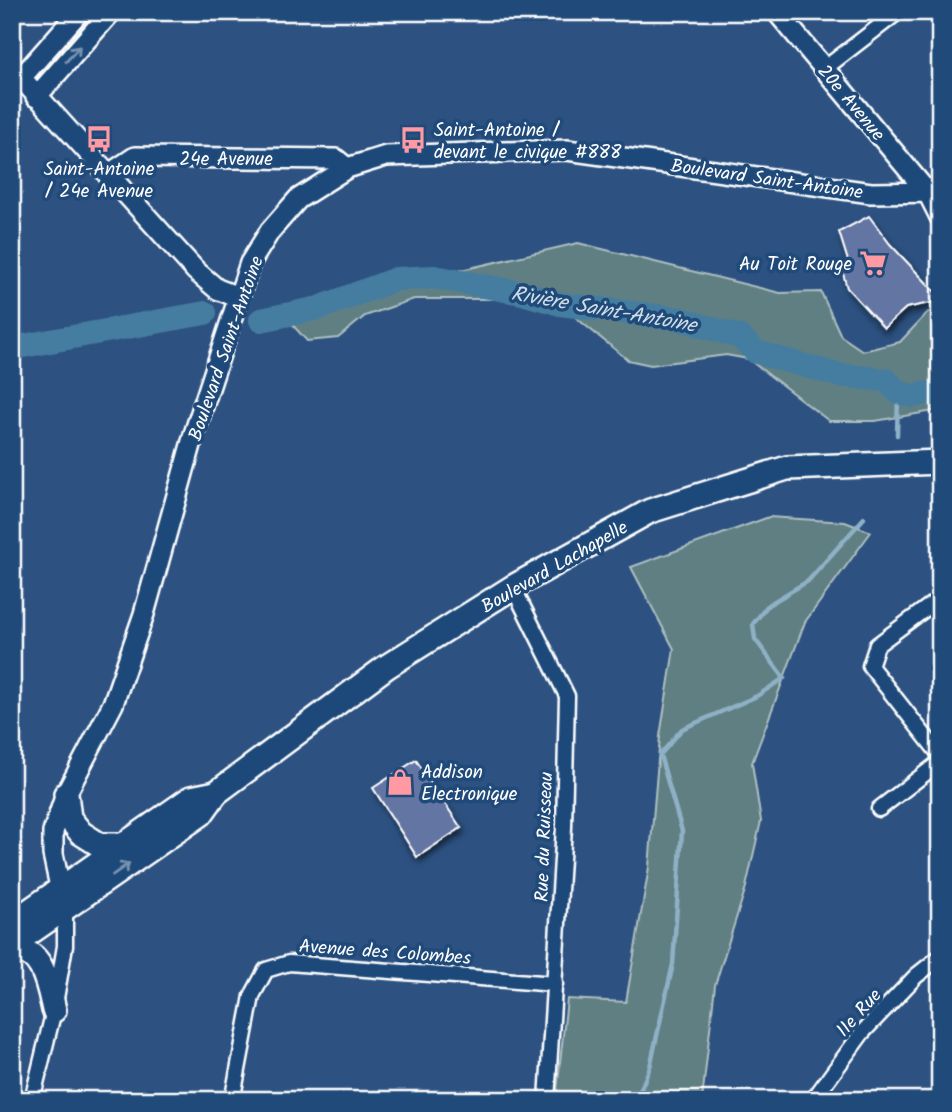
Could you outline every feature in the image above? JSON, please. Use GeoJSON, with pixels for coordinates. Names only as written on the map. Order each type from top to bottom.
{"type":"FeatureCollection","features":[{"type":"Feature","properties":{"kind":"main road","name":"Boulevard Lachapelle"},"geometry":{"type":"LineString","coordinates":[[18,919],[63,898],[201,814],[216,793],[386,667],[513,587],[650,511],[788,468],[940,462]]}},
{"type":"Feature","properties":{"kind":"main road","name":"Boulevard Lachapelle"},"geometry":{"type":"LineString","coordinates":[[12,945],[125,845],[191,798],[216,793]]}},
{"type":"Feature","properties":{"kind":"main road"},"geometry":{"type":"LineString","coordinates":[[66,794],[69,818],[81,833],[100,845],[125,845]]}},
{"type":"Feature","properties":{"kind":"main road"},"geometry":{"type":"LineString","coordinates":[[12,951],[19,950],[33,958],[46,974],[54,1010]]}},
{"type":"Feature","properties":{"kind":"street"},"geometry":{"type":"LineString","coordinates":[[79,12],[16,73],[196,271],[217,289],[239,297]]}},
{"type":"Feature","properties":{"kind":"street"},"geometry":{"type":"LineString","coordinates":[[36,97],[111,12]]}},
{"type":"Feature","properties":{"kind":"street","name":"20e Avenue"},"geometry":{"type":"LineString","coordinates":[[777,12],[936,195],[940,217]]}},
{"type":"Feature","properties":{"kind":"street"},"geometry":{"type":"LineString","coordinates":[[824,69],[898,12]]}},
{"type":"Feature","properties":{"kind":"street","name":"Boulevard Saint-Antoine"},"geometry":{"type":"LineString","coordinates":[[63,898],[53,854],[53,832],[66,794],[113,704],[144,614],[194,434],[250,263],[270,231],[298,199],[347,168],[386,156],[566,150],[871,192],[936,195]]}},
{"type":"Feature","properties":{"kind":"street","name":"24e Avenue"},"geometry":{"type":"LineString","coordinates":[[108,175],[135,157],[336,159],[347,168]]}},
{"type":"Feature","properties":{"kind":"street","name":"Rue du Ruisseau"},"geometry":{"type":"LineString","coordinates":[[513,587],[567,696],[564,827],[547,1100]]}},
{"type":"Feature","properties":{"kind":"street"},"geometry":{"type":"LineString","coordinates":[[940,598],[877,645],[870,666],[940,755]]}},
{"type":"Feature","properties":{"kind":"street"},"geometry":{"type":"LineString","coordinates":[[879,809],[940,762]]}},
{"type":"Feature","properties":{"kind":"street"},"geometry":{"type":"LineString","coordinates":[[32,1100],[54,1010],[65,946],[63,898]]}},
{"type":"Feature","properties":{"kind":"street","name":"11e Rue"},"geometry":{"type":"LineString","coordinates":[[813,1100],[862,1033],[916,976],[940,957]]}},
{"type":"Feature","properties":{"kind":"street","name":"Avenue des Colombes"},"geometry":{"type":"LineString","coordinates":[[239,1100],[234,1091],[252,996],[266,970],[289,963],[555,984]]}},
{"type":"Feature","properties":{"kind":"green space"},"geometry":{"type":"Polygon","coordinates":[[[578,243],[780,293],[821,292],[841,336],[863,351],[900,342],[928,312],[940,312],[940,410],[875,421],[829,421],[748,359],[726,355],[651,365],[628,360],[553,299],[414,299],[365,316],[338,338],[307,341],[289,321],[375,290],[578,243]]]}},
{"type":"Feature","properties":{"kind":"green space"},"geometry":{"type":"Polygon","coordinates":[[[769,517],[845,522],[871,532],[805,622],[752,763],[761,821],[746,887],[715,985],[702,1100],[556,1100],[567,999],[626,1002],[649,867],[660,736],[674,649],[631,567],[769,517]]]}},
{"type":"Feature","properties":{"kind":"building"},"geometry":{"type":"Polygon","coordinates":[[[869,216],[890,244],[940,297],[940,301],[906,308],[884,328],[847,288],[841,266],[849,264],[839,232],[869,216]]]}},
{"type":"Feature","properties":{"kind":"building"},"geometry":{"type":"Polygon","coordinates":[[[416,760],[461,828],[417,857],[373,788],[416,760]]]}},
{"type":"Feature","properties":{"kind":"waterway","name":"Rivière Saint-Antoine"},"geometry":{"type":"LineString","coordinates":[[261,320],[319,308],[396,279],[434,277],[522,293],[560,304],[680,319],[740,337],[756,352],[838,375],[886,380],[898,392],[912,396],[940,391]]}},
{"type":"Feature","properties":{"kind":"waterway","name":"Rivière Saint-Antoine"},"geometry":{"type":"LineString","coordinates":[[12,348],[205,313]]}},
{"type":"Feature","properties":{"kind":"waterway"},"geometry":{"type":"LineString","coordinates":[[897,435],[898,392]]}},
{"type":"Feature","properties":{"kind":"waterway"},"geometry":{"type":"LineString","coordinates":[[640,1100],[640,1091],[650,1067],[673,964],[682,831],[660,755],[682,729],[757,696],[784,678],[755,639],[753,624],[768,605],[808,581],[864,518]]}},
{"type":"Feature","properties":{"kind":"place","name":"Saint-Antoine / 24e Avenue"},"geometry":{"type":"Point","coordinates":[99,139]}},
{"type":"Feature","properties":{"kind":"place","name":"Saint-Antoine / devant le civique #888"},"geometry":{"type":"Point","coordinates":[413,140]}},
{"type":"Feature","properties":{"kind":"place","name":"Au Toit Rouge"},"geometry":{"type":"Point","coordinates":[873,263]}},
{"type":"Feature","properties":{"kind":"place","name":"Addison Electronique"},"geometry":{"type":"Point","coordinates":[400,782]}}]}
